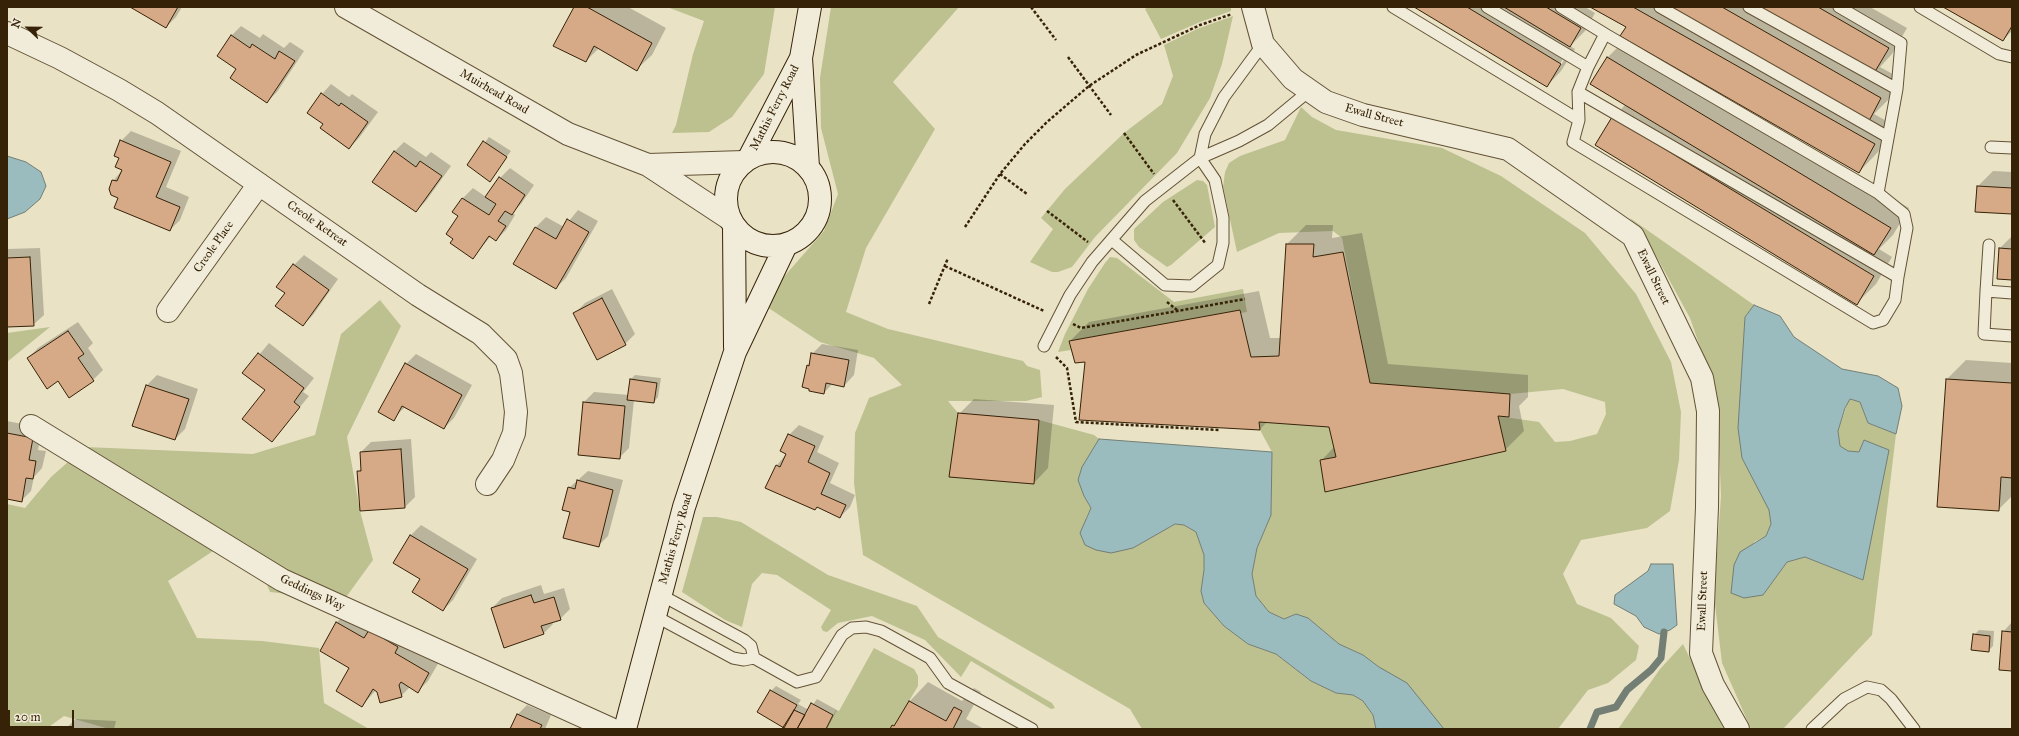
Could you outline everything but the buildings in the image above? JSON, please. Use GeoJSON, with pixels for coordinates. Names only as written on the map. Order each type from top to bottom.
{"type":"FeatureCollection","features":[{"type":"Feature","properties":{"kind":"street","name":"Muirhead Road"},"geometry":{"type":"LineString","coordinates":[[346,7],[568,134],[648,165],[732,222]]}},
{"type":"Feature","properties":{"kind":"street","name":"Mathis Ferry Road"},"geometry":{"type":"LineString","coordinates":[[808,167],[801,58],[810,7]]}},
{"type":"Feature","properties":{"kind":"street"},"geometry":{"type":"LineString","coordinates":[[1243,10],[1263,44]]}},
{"type":"Feature","properties":{"kind":"street","name":"Creole Retreat"},"geometry":{"type":"LineString","coordinates":[[7,33],[60,58],[119,90],[157,113],[418,295],[481,334],[506,359],[511,373],[516,412],[514,433],[504,460],[487,484]]}},
{"type":"Feature","properties":{"kind":"street","name":"Ewall Street"},"geometry":{"type":"LineString","coordinates":[[1263,44],[1293,79],[1326,102],[1363,115],[1508,149],[1633,236],[1702,378],[1708,411],[1708,426],[1707,507],[1701,653],[1713,685],[1738,729]]}},
{"type":"Feature","properties":{"kind":"street","name":"Mathis Ferry Road"},"geometry":{"type":"LineString","coordinates":[[746,160],[801,58]]}},
{"type":"Feature","properties":{"kind":"street"},"geometry":{"type":"LineString","coordinates":[[767,152],[786,153],[798,158],[808,167],[815,176],[820,188],[819,212],[814,223],[807,232],[786,245],[772,246],[757,244],[744,236],[732,222],[727,207],[726,194],[729,182],[735,171],[746,160],[767,152]]}},
{"type":"Feature","properties":{"kind":"street","name":"Muirhead Road"},"geometry":{"type":"LineString","coordinates":[[648,165],[746,160]]}},
{"type":"Feature","properties":{"kind":"street","name":"Creole Place"},"geometry":{"type":"LineString","coordinates":[[168,311],[259,184]]}},
{"type":"Feature","properties":{"kind":"street","name":"Mathis Ferry Road"},"geometry":{"type":"LineString","coordinates":[[732,222],[735,352]]}},
{"type":"Feature","properties":{"kind":"street","name":"Mathis Ferry Road"},"geometry":{"type":"LineString","coordinates":[[625,729],[684,507],[735,352],[786,245]]}},
{"type":"Feature","properties":{"kind":"street","name":"Geddings Way"},"geometry":{"type":"LineString","coordinates":[[31,426],[282,580],[611,729]]}},
{"type":"Feature","properties":{"kind":"lane"},"geometry":{"type":"LineString","coordinates":[[1393,7],[1579,120]]}},
{"type":"Feature","properties":{"kind":"lane"},"geometry":{"type":"LineString","coordinates":[[1487,7],[1588,67]]}},
{"type":"Feature","properties":{"kind":"lane"},"geometry":{"type":"LineString","coordinates":[[1561,7],[1878,193],[1904,214],[1907,228],[1895,300],[1883,320],[1872,323],[1573,142],[1579,120],[1578,92],[1588,67],[1605,34]]}},
{"type":"Feature","properties":{"kind":"lane"},"geometry":{"type":"LineString","coordinates":[[1660,7],[1888,137]]}},
{"type":"Feature","properties":{"kind":"lane"},"geometry":{"type":"LineString","coordinates":[[1749,7],[1897,90]]}},
{"type":"Feature","properties":{"kind":"lane"},"geometry":{"type":"LineString","coordinates":[[1840,7],[1901,43],[1897,90],[1878,193]]}},
{"type":"Feature","properties":{"kind":"lane"},"geometry":{"type":"LineString","coordinates":[[1920,7],[1999,54],[2012,57]]}},
{"type":"Feature","properties":{"kind":"lane"},"geometry":{"type":"LineString","coordinates":[[1112,240],[1165,284],[1192,286],[1218,265],[1223,243],[1223,218],[1215,180],[1200,158],[1205,134],[1224,97],[1263,44]]}},
{"type":"Feature","properties":{"kind":"lane"},"geometry":{"type":"LineString","coordinates":[[1044,346],[1070,295],[1092,262],[1145,201],[1200,158],[1239,141],[1268,125],[1309,91]]}},
{"type":"Feature","properties":{"kind":"lane"},"geometry":{"type":"LineString","coordinates":[[1578,92],[1898,277]]}},
{"type":"Feature","properties":{"kind":"lane"},"geometry":{"type":"LineString","coordinates":[[1991,147],[2012,148]]}},
{"type":"Feature","properties":{"kind":"lane"},"geometry":{"type":"LineString","coordinates":[[1989,245],[1984,334],[2012,336]]}},
{"type":"Feature","properties":{"kind":"lane"},"geometry":{"type":"LineString","coordinates":[[1986,291],[2012,293]]}},
{"type":"Feature","properties":{"kind":"lane"},"geometry":{"type":"LineString","coordinates":[[661,595],[744,640],[751,646],[754,658]]}},
{"type":"Feature","properties":{"kind":"lane"},"geometry":{"type":"LineString","coordinates":[[655,616],[733,658],[744,660],[754,658],[796,682],[816,677],[842,635],[852,628],[866,627],[881,631],[930,658],[948,683],[1032,729]]}},
{"type":"Feature","properties":{"kind":"lane"},"geometry":{"type":"LineString","coordinates":[[1812,729],[1844,699],[1867,687],[1881,690],[1891,699],[1914,729]]}},
{"type":"Feature","properties":{"kind":"path"},"geometry":{"type":"LineString","coordinates":[[1031,7],[1056,40]]}},
{"type":"Feature","properties":{"kind":"path"},"geometry":{"type":"LineString","coordinates":[[965,227],[1000,174],[1047,122],[1089,86],[1136,55],[1200,25],[1243,10]]}},
{"type":"Feature","properties":{"kind":"path"},"geometry":{"type":"LineString","coordinates":[[1068,57],[1110,115]]}},
{"type":"Feature","properties":{"kind":"path"},"geometry":{"type":"LineString","coordinates":[[1124,133],[1155,176]]}},
{"type":"Feature","properties":{"kind":"path"},"geometry":{"type":"LineString","coordinates":[[1000,174],[1027,194]]}},
{"type":"Feature","properties":{"kind":"path"},"geometry":{"type":"LineString","coordinates":[[1171,196],[1202,239],[1218,265]]}},
{"type":"Feature","properties":{"kind":"path"},"geometry":{"type":"LineString","coordinates":[[1047,210],[1090,244]]}},
{"type":"Feature","properties":{"kind":"path"},"geometry":{"type":"LineString","coordinates":[[929,304],[948,258]]}},
{"type":"Feature","properties":{"kind":"path"},"geometry":{"type":"LineString","coordinates":[[944,266],[1048,313]]}},
{"type":"Feature","properties":{"kind":"path"},"geometry":{"type":"LineString","coordinates":[[1071,323],[1081,328],[1245,299]]}},
{"type":"Feature","properties":{"kind":"path"},"geometry":{"type":"LineString","coordinates":[[1044,346],[1067,368],[1076,422],[1219,430]]}},
{"type":"Feature","properties":{"kind":"green space"},"geometry":{"type":"Polygon","coordinates":[[[667,7],[775,7],[764,74],[732,117],[709,132],[672,133],[676,125],[693,54],[704,21],[667,7]]]}},
{"type":"Feature","properties":{"kind":"green space"},"geometry":{"type":"Polygon","coordinates":[[[831,7],[959,7],[893,82],[935,129],[866,248],[846,312],[888,329],[1023,361],[1027,366],[1040,370],[1042,397],[1026,401],[948,401],[958,413],[950,477],[1034,484],[1039,420],[1094,435],[1099,439],[1092,452],[1084,496],[1091,508],[1086,518],[1160,532],[1175,524],[1184,525],[1196,532],[1204,555],[1204,570],[1201,591],[1204,603],[1224,626],[1248,644],[1276,654],[1311,681],[1336,693],[1353,695],[1363,701],[1373,715],[1376,729],[1142,729],[1130,709],[863,555],[854,483],[855,433],[869,398],[902,385],[874,358],[820,342],[767,307],[781,280],[824,231],[838,194],[821,128],[820,78],[831,7]]]}},
{"type":"Feature","properties":{"kind":"green space"},"geometry":{"type":"Polygon","coordinates":[[[1148,7],[1231,7],[1231,11],[1200,22],[1161,39],[1145,9],[1148,7]]]}},
{"type":"Feature","properties":{"kind":"green space"},"geometry":{"type":"Polygon","coordinates":[[[1233,16],[1222,64],[1210,98],[1177,153],[1095,237],[1072,267],[1058,272],[1052,272],[1030,262],[1053,229],[1041,218],[1065,189],[1124,133],[1162,104],[1173,76],[1164,45],[1197,29],[1233,16]]]}},
{"type":"Feature","properties":{"kind":"green space"},"geometry":{"type":"Polygon","coordinates":[[[1301,107],[1312,117],[1336,130],[1442,148],[1501,176],[1585,233],[1636,294],[1671,362],[1681,412],[1679,460],[1670,511],[1647,528],[1581,540],[1563,574],[1577,604],[1611,618],[1639,646],[1636,660],[1608,683],[1588,690],[1558,729],[1444,729],[1379,667],[1363,655],[1339,644],[1308,618],[1296,614],[1284,619],[1269,612],[1256,596],[1252,574],[1257,548],[1271,515],[1272,452],[1260,430],[1259,422],[1329,427],[1336,457],[1320,460],[1325,492],[1506,451],[1498,416],[1539,422],[1555,442],[1570,441],[1597,434],[1606,414],[1605,402],[1563,389],[1510,394],[1370,383],[1342,238],[1333,231],[1279,233],[1237,252],[1223,187],[1225,172],[1229,163],[1240,156],[1285,140],[1301,107]]]}},
{"type":"Feature","properties":{"kind":"green space"},"geometry":{"type":"Polygon","coordinates":[[[1197,180],[1203,181],[1207,185],[1215,227],[1167,267],[1139,247],[1134,240],[1134,229],[1163,202],[1197,180]]]}},
{"type":"Feature","properties":{"kind":"green space"},"geometry":{"type":"Polygon","coordinates":[[[1630,218],[1754,305],[1745,317],[1742,458],[1770,510],[1771,524],[1766,536],[1754,542],[1763,595],[1787,562],[1805,557],[1863,580],[1864,440],[1859,452],[1848,451],[1840,446],[1838,431],[1849,399],[1860,402],[1868,423],[1896,434],[1872,635],[1783,729],[1751,729],[1722,663],[1714,596],[1721,496],[1717,396],[1690,318],[1654,252],[1630,218]]]}},
{"type":"Feature","properties":{"kind":"green space"},"geometry":{"type":"Polygon","coordinates":[[[1110,257],[1117,258],[1174,302],[1243,289],[1247,312],[1241,313],[1240,310],[1069,341],[1071,350],[1058,352],[1065,334],[1088,289],[1110,257]]]}},
{"type":"Feature","properties":{"kind":"green space"},"geometry":{"type":"Polygon","coordinates":[[[380,300],[401,326],[347,437],[360,511],[373,560],[344,600],[270,592],[253,552],[213,551],[168,581],[197,638],[262,641],[319,648],[324,703],[369,729],[109,729],[64,716],[46,729],[7,729],[7,504],[25,508],[51,477],[85,447],[253,454],[315,435],[341,334],[380,300]]]}},
{"type":"Feature","properties":{"kind":"green space"},"geometry":{"type":"Polygon","coordinates":[[[50,327],[7,362],[7,333],[50,327]]]}},
{"type":"Feature","properties":{"kind":"green space"},"geometry":{"type":"Polygon","coordinates":[[[703,517],[717,517],[741,522],[828,575],[917,606],[938,637],[1052,703],[1055,708],[1051,709],[971,661],[961,677],[925,640],[872,616],[838,623],[827,632],[823,631],[821,627],[831,610],[777,575],[762,573],[752,584],[742,627],[725,620],[682,592],[703,517]]]}},
{"type":"Feature","properties":{"kind":"green space"},"geometry":{"type":"Polygon","coordinates":[[[1683,644],[1724,729],[1618,729],[1660,669],[1683,644]]]}},
{"type":"Feature","properties":{"kind":"green space"},"geometry":{"type":"Polygon","coordinates":[[[874,648],[914,669],[918,676],[918,686],[894,726],[892,725],[890,729],[826,729],[836,710],[839,711],[874,648]]]}},
{"type":"Feature","properties":{"kind":"water"},"geometry":{"type":"Polygon","coordinates":[[[7,156],[26,162],[41,172],[46,186],[40,199],[25,212],[7,219],[7,156]]]}},
{"type":"Feature","properties":{"kind":"water"},"geometry":{"type":"Polygon","coordinates":[[[1754,305],[1780,316],[1794,337],[1842,369],[1878,376],[1898,388],[1902,406],[1896,434],[1868,423],[1860,402],[1850,399],[1845,408],[1838,431],[1840,446],[1848,451],[1859,452],[1864,440],[1889,450],[1863,580],[1805,557],[1787,562],[1763,595],[1744,598],[1731,593],[1734,565],[1740,552],[1766,536],[1771,524],[1769,510],[1742,458],[1738,428],[1745,317],[1754,305]]]}},
{"type":"Feature","properties":{"kind":"water"},"geometry":{"type":"Polygon","coordinates":[[[1099,439],[1272,452],[1271,515],[1257,548],[1252,574],[1256,596],[1269,612],[1284,619],[1296,614],[1308,618],[1339,644],[1363,655],[1379,667],[1407,683],[1444,729],[1376,729],[1373,715],[1363,701],[1353,695],[1336,693],[1311,681],[1276,654],[1248,644],[1224,626],[1204,603],[1201,591],[1204,570],[1204,555],[1196,532],[1184,525],[1175,524],[1133,548],[1111,553],[1096,550],[1085,545],[1080,533],[1091,508],[1084,496],[1078,480],[1082,467],[1099,439]]]}},
{"type":"Feature","properties":{"kind":"water"},"geometry":{"type":"Polygon","coordinates":[[[1651,564],[1673,564],[1677,625],[1670,630],[1659,634],[1644,627],[1636,616],[1614,604],[1615,595],[1648,571],[1651,564]]]}},
{"type":"Feature","properties":{"kind":"waterway"},"geometry":{"type":"LineString","coordinates":[[1590,729],[1597,712],[1616,707],[1627,690],[1651,670],[1661,658],[1664,632]]}}]}
